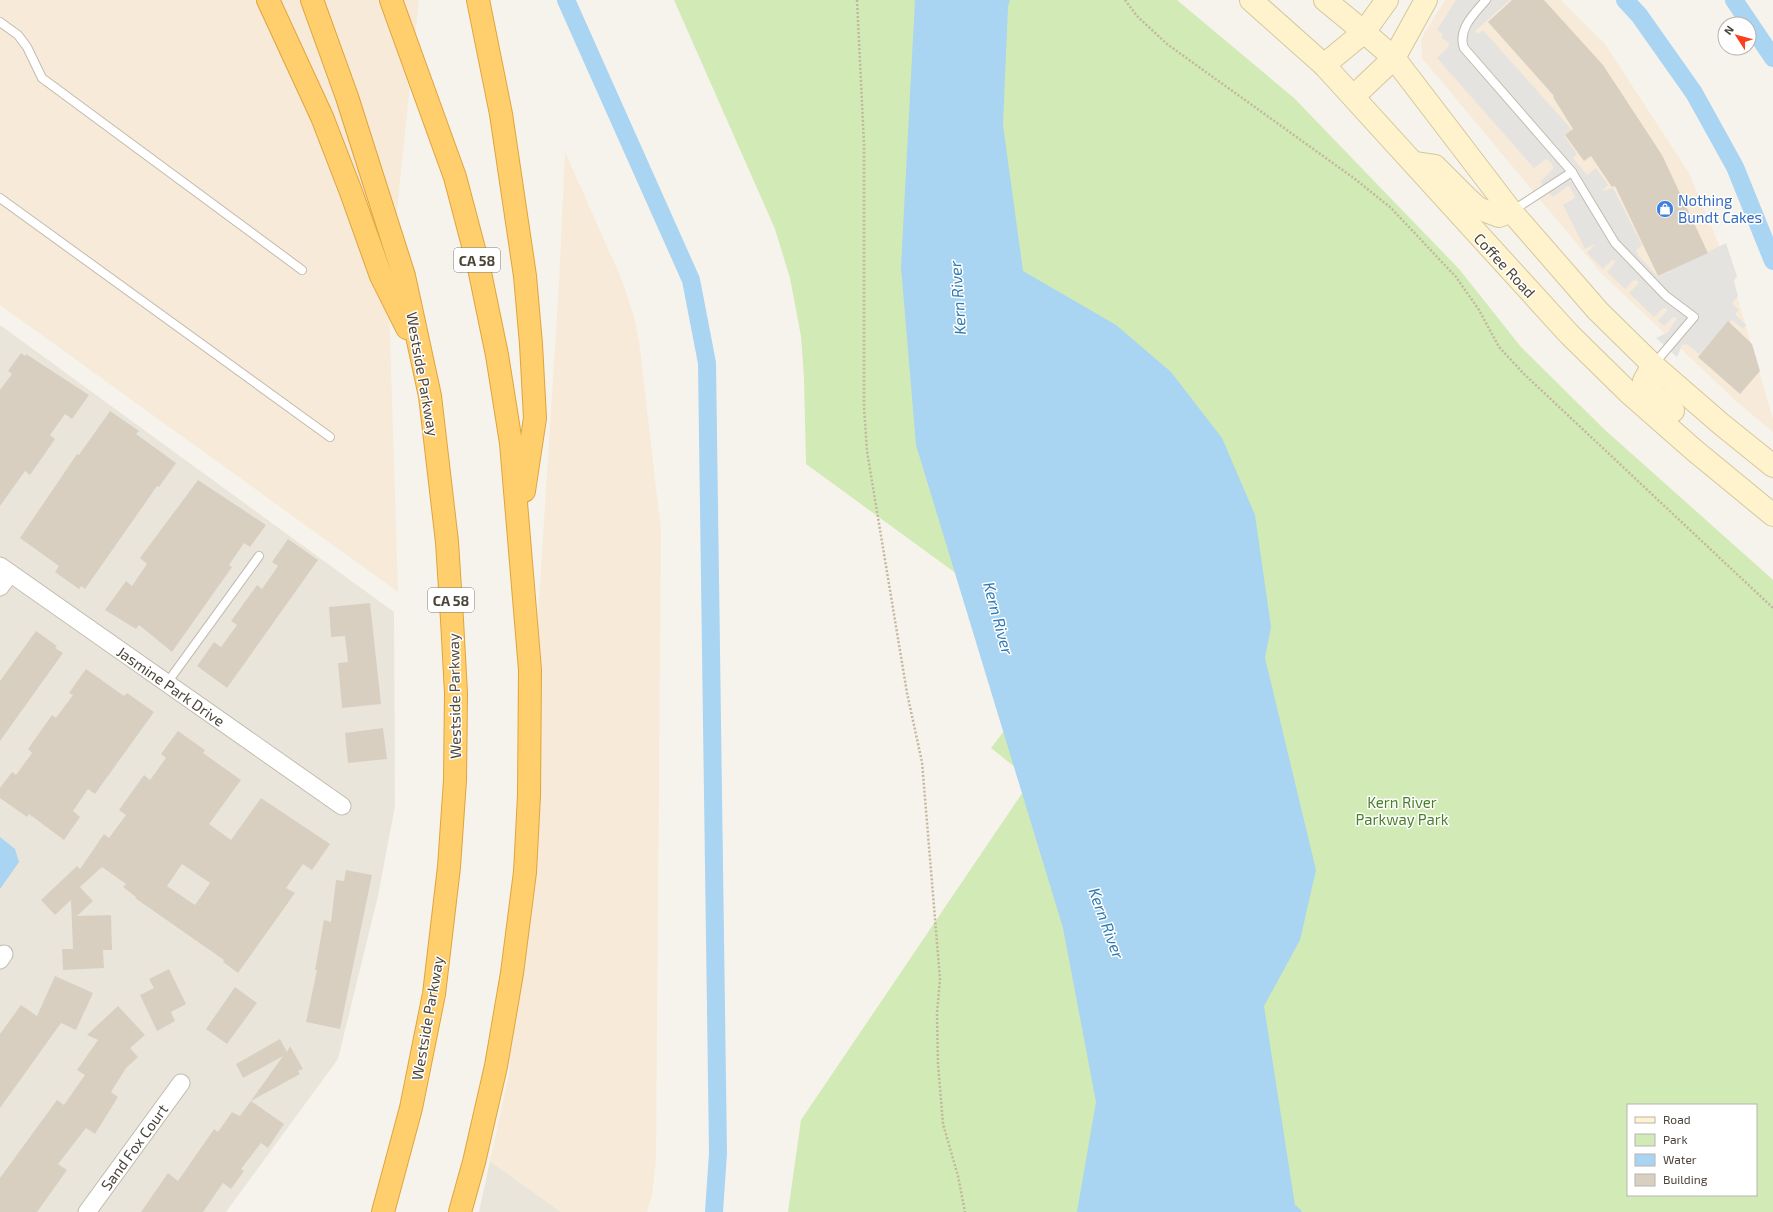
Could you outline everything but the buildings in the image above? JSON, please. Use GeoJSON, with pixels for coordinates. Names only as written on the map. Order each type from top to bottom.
{"type":"FeatureCollection","features":[{"type":"Feature","properties":{"kind":"highway"},"geometry":{"type":"LineString","coordinates":[[268,0],[322,117],[381,276],[419,354],[430,396]]}},
{"type":"Feature","properties":{"kind":"highway","name":"Westside Parkway"},"geometry":{"type":"LineString","coordinates":[[312,0],[347,97],[404,276],[430,396],[447,542],[452,613],[456,693],[455,780],[448,867],[434,994],[411,1108],[383,1212]]}},
{"type":"Feature","properties":{"kind":"highway","name":"CA 58"},"geometry":{"type":"LineString","coordinates":[[391,0],[455,177],[479,268],[497,355],[511,443],[530,670],[529,795],[525,872],[512,973],[496,1066],[474,1162],[460,1212]]}},
{"type":"Feature","properties":{"kind":"highway"},"geometry":{"type":"LineString","coordinates":[[478,0],[501,114],[524,276],[531,344],[535,418],[518,530]]}},
{"type":"Feature","properties":{"kind":"main road","name":"Coffee Road"},"geometry":{"type":"LineString","coordinates":[[1251,0],[1324,64],[1569,334],[1634,397],[1694,450],[1771,513]]}},
{"type":"Feature","properties":{"kind":"main road"},"geometry":{"type":"LineString","coordinates":[[1325,0],[1394,58],[1511,211],[1598,311],[1653,365],[1721,424],[1773,466]]}},
{"type":"Feature","properties":{"kind":"main road"},"geometry":{"type":"LineString","coordinates":[[1324,64],[1364,32],[1387,0]]}},
{"type":"Feature","properties":{"kind":"main road"},"geometry":{"type":"LineString","coordinates":[[1354,96],[1394,58],[1426,0]]}},
{"type":"Feature","properties":{"kind":"main road"},"geometry":{"type":"LineString","coordinates":[[1413,163],[1435,166],[1478,208],[1499,216],[1511,211]]}},
{"type":"Feature","properties":{"kind":"main road"},"geometry":{"type":"LineString","coordinates":[[1653,365],[1644,381],[1653,394],[1757,484],[1771,513]]}},
{"type":"Feature","properties":{"kind":"street","name":"Jasmine Park Drive"},"geometry":{"type":"LineString","coordinates":[[5,570],[342,806]]}},
{"type":"Feature","properties":{"kind":"street"},"geometry":{"type":"LineString","coordinates":[[0,587],[5,570]]}},
{"type":"Feature","properties":{"kind":"street","name":"Sand Fox Court"},"geometry":{"type":"LineString","coordinates":[[87,1212],[181,1083]]}},
{"type":"Feature","properties":{"kind":"lane"},"geometry":{"type":"LineString","coordinates":[[1486,0],[1467,24],[1462,38],[1464,48],[1572,172],[1616,243],[1666,296],[1694,317],[1653,365]]}},
{"type":"Feature","properties":{"kind":"lane"},"geometry":{"type":"LineString","coordinates":[[0,22],[18,35],[27,47],[42,78],[302,270]]}},
{"type":"Feature","properties":{"kind":"lane"},"geometry":{"type":"LineString","coordinates":[[1511,211],[1572,172]]}},
{"type":"Feature","properties":{"kind":"lane"},"geometry":{"type":"LineString","coordinates":[[0,198],[330,437]]}},
{"type":"Feature","properties":{"kind":"lane"},"geometry":{"type":"LineString","coordinates":[[167,683],[260,556]]}},
{"type":"Feature","properties":{"kind":"path"},"geometry":{"type":"LineString","coordinates":[[857,0],[864,144],[864,399],[867,451],[907,693],[922,762],[940,980],[937,1020],[938,1064],[943,1124],[958,1176],[965,1212]]}},
{"type":"Feature","properties":{"kind":"path"},"geometry":{"type":"LineString","coordinates":[[1125,0],[1136,16],[1167,44],[1355,179],[1391,208],[1456,277],[1479,310],[1499,347],[1524,374],[1773,608]]}},
{"type":"Feature","properties":{"kind":"shaded area"},"geometry":{"type":"Polygon","coordinates":[[[0,0],[419,0],[400,180],[389,304],[398,592],[0,305],[0,0]]]}},
{"type":"Feature","properties":{"kind":"shaded area"},"geometry":{"type":"Polygon","coordinates":[[[1445,0],[1561,0],[1605,44],[1689,173],[1729,269],[1773,419],[1773,432],[1737,402],[1602,274],[1422,58],[1421,39],[1445,0]]]}},
{"type":"Feature","properties":{"kind":"shaded area"},"geometry":{"type":"Polygon","coordinates":[[[1456,0],[1510,0],[1475,31],[1478,34],[1483,30],[1572,130],[1564,136],[1577,154],[1573,158],[1587,175],[1596,168],[1608,185],[1602,191],[1613,188],[1642,245],[1636,250],[1638,255],[1658,277],[1726,243],[1737,276],[1734,281],[1738,296],[1732,303],[1739,310],[1735,314],[1746,325],[1743,329],[1732,320],[1699,354],[1687,344],[1682,345],[1677,357],[1656,338],[1668,332],[1677,318],[1673,317],[1664,326],[1658,321],[1667,309],[1663,308],[1654,317],[1629,293],[1638,284],[1638,281],[1634,280],[1625,289],[1607,272],[1616,261],[1612,260],[1603,269],[1587,253],[1595,244],[1585,249],[1563,205],[1575,198],[1571,188],[1568,186],[1553,197],[1540,182],[1553,169],[1550,162],[1546,159],[1534,168],[1437,58],[1448,47],[1449,43],[1441,37],[1443,34],[1437,30],[1456,0]]]}},
{"type":"Feature","properties":{"kind":"shaded area"},"geometry":{"type":"Polygon","coordinates":[[[565,152],[622,280],[633,313],[639,341],[661,530],[656,1159],[652,1195],[647,1212],[561,1212],[490,1161],[509,1074],[559,284],[565,152]]]}},
{"type":"Feature","properties":{"kind":"shaded area"},"geometry":{"type":"Polygon","coordinates":[[[0,325],[394,612],[395,806],[378,896],[338,1059],[226,1212],[0,1212],[0,325]]]}},
{"type":"Feature","properties":{"kind":"shaded area"},"geometry":{"type":"Polygon","coordinates":[[[490,1161],[561,1212],[479,1212],[490,1161]]]}},
{"type":"Feature","properties":{"kind":"green space","name":"Kern River Parkway Park"},"geometry":{"type":"Polygon","coordinates":[[[674,0],[1177,0],[1294,98],[1459,269],[1521,347],[1605,430],[1773,580],[1773,1212],[788,1212],[801,1120],[1031,780],[991,748],[1064,652],[806,464],[804,378],[801,336],[790,278],[775,229],[674,0]]]}},
{"type":"Feature","properties":{"kind":"water","name":"Kern River"},"geometry":{"type":"Polygon","coordinates":[[[915,0],[1010,0],[1008,6],[1003,125],[1023,271],[1116,325],[1171,372],[1222,438],[1255,515],[1271,627],[1265,658],[1316,870],[1300,940],[1264,1006],[1296,1212],[1077,1212],[1096,1102],[1063,928],[916,445],[901,267],[915,0]]]}},
{"type":"Feature","properties":{"kind":"water"},"geometry":{"type":"Polygon","coordinates":[[[0,837],[15,849],[19,862],[0,889],[0,837]]]}},
{"type":"Feature","properties":{"kind":"waterway"},"geometry":{"type":"LineString","coordinates":[[566,0],[691,280],[707,363],[718,1153],[714,1212]]}},
{"type":"Feature","properties":{"kind":"waterway"},"geometry":{"type":"LineString","coordinates":[[1625,0],[1639,15],[1694,93],[1735,167],[1773,261]]}},
{"type":"Feature","properties":{"kind":"waterway"},"geometry":{"type":"LineString","coordinates":[[1734,0],[1773,58]]}},
{"type":"Feature","properties":{"kind":"waterway"},"geometry":{"type":"LineString","coordinates":[[1295,1208],[1299,1212]]}},
{"type":"Feature","properties":{"kind":"place","name":"Nothing Bundt Cakes"},"geometry":{"type":"Point","coordinates":[1665,209]}}]}
